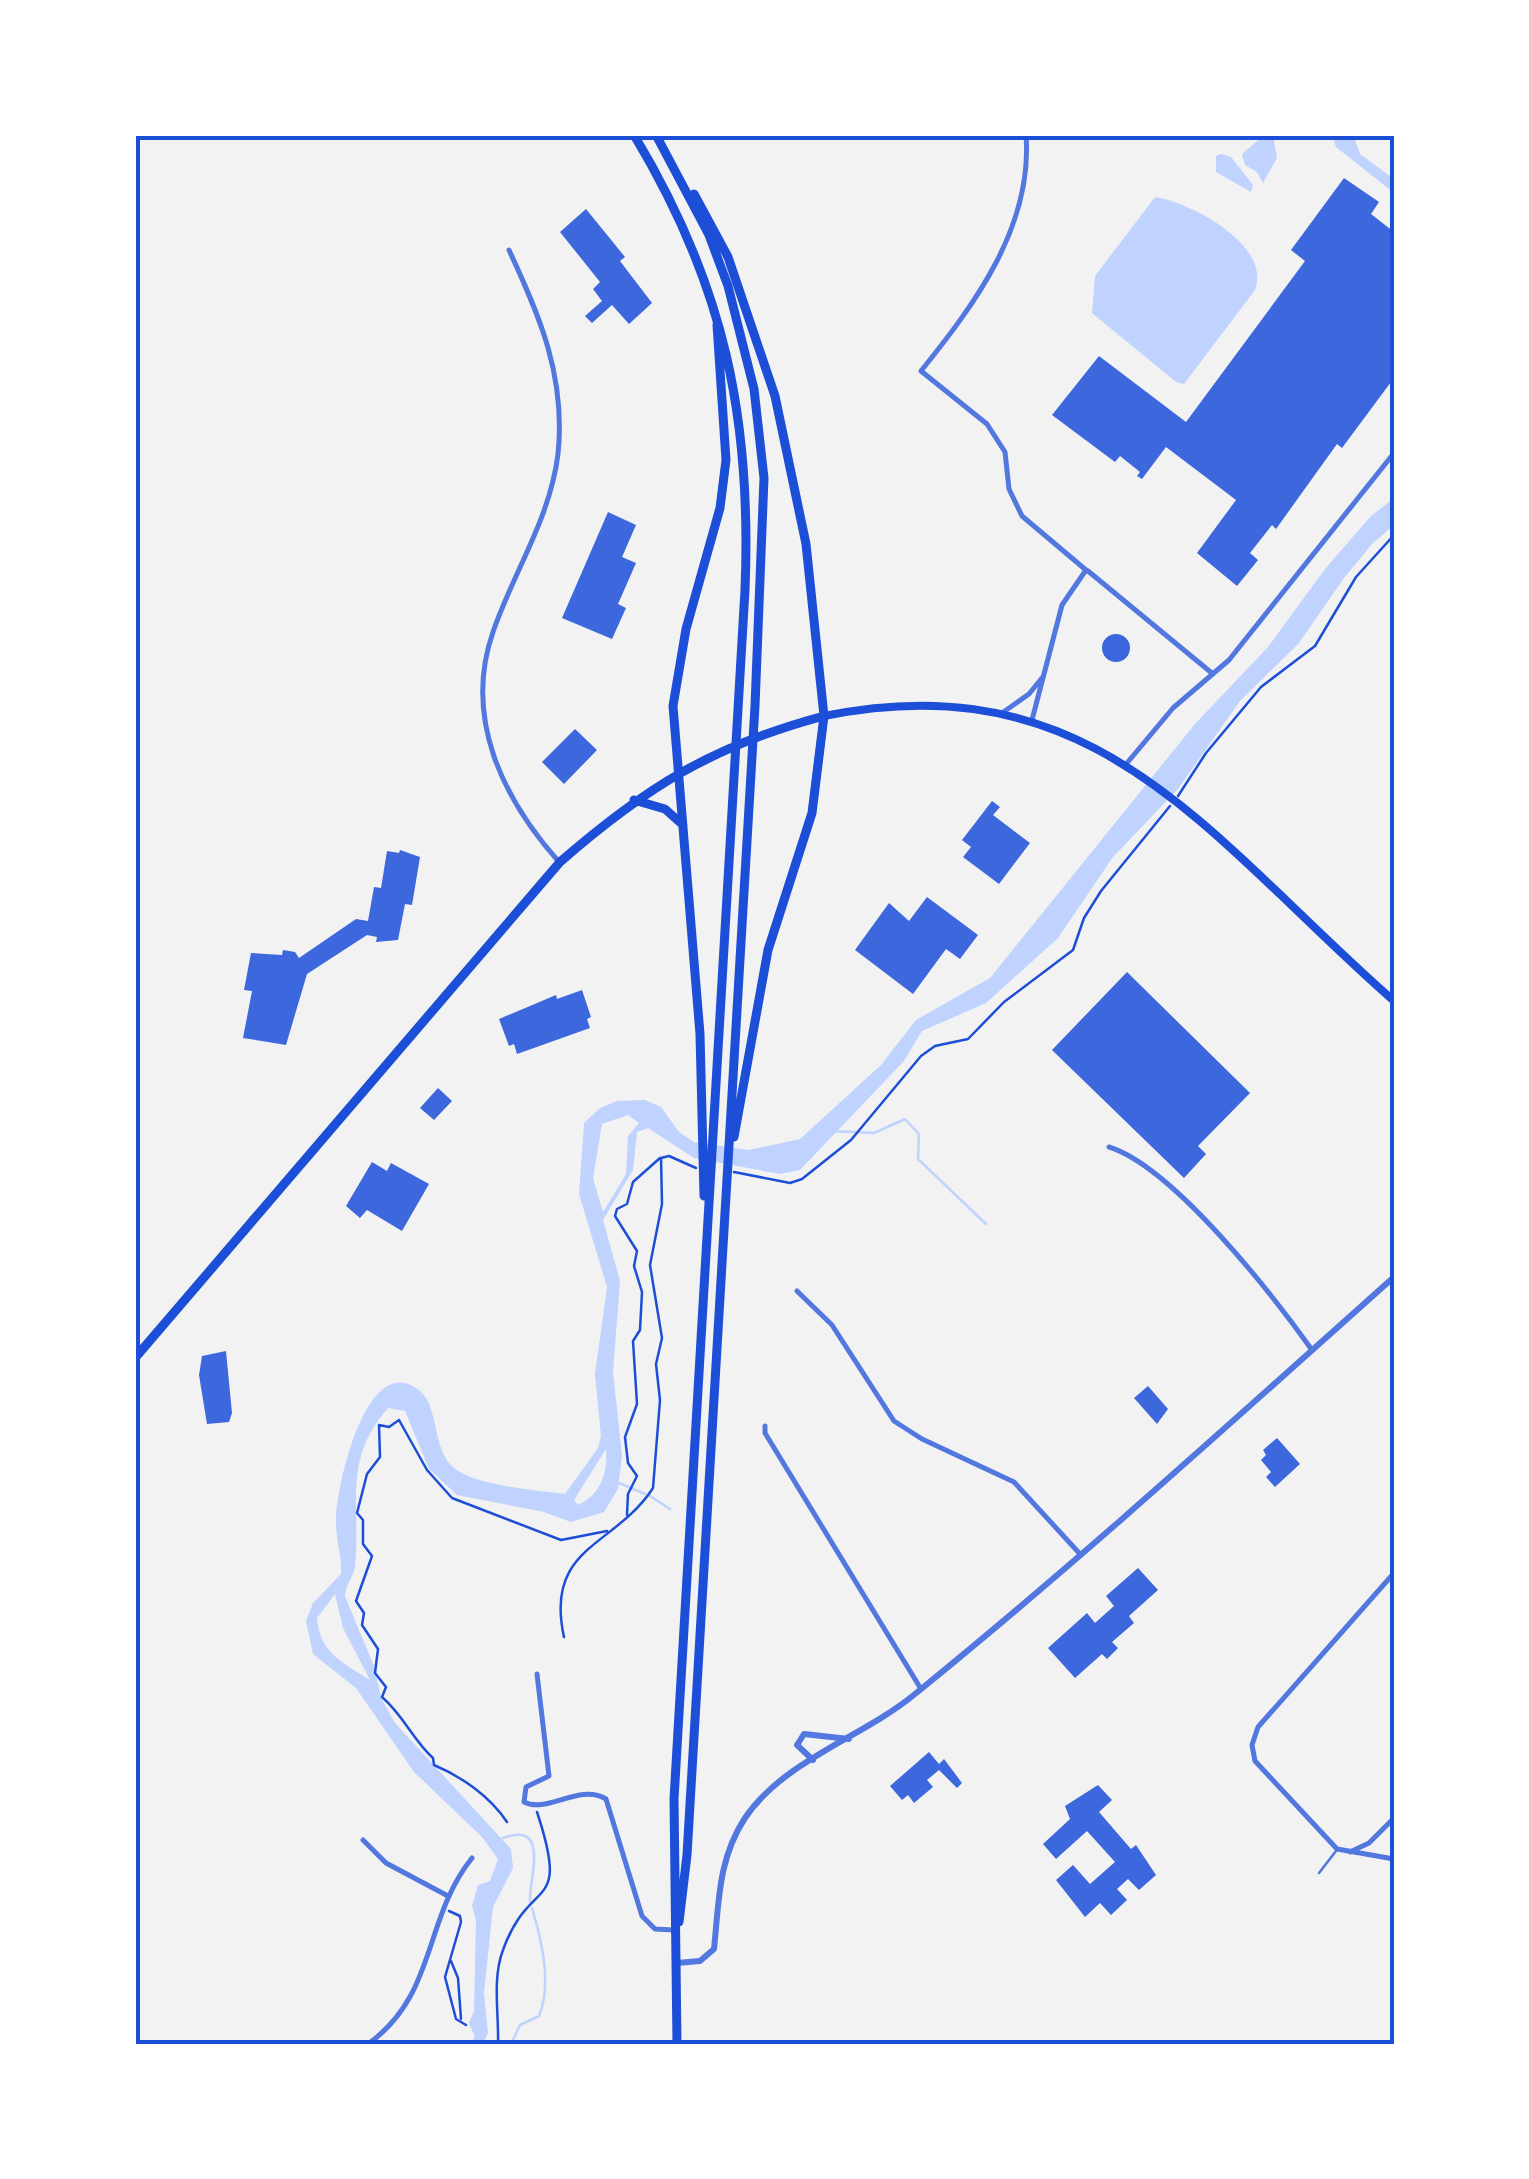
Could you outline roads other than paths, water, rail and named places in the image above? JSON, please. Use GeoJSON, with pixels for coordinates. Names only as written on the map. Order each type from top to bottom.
{"type":"FeatureCollection","features":[{"type":"Feature","properties":{"kind":"main road"},"geometry":{"type":"LineString","coordinates":[[634,135],[682,223],[715,307],[738,400],[747,490],[738,713],[708,1120],[704,1268],[674,1799],[677,2044]]}},
{"type":"Feature","properties":{"kind":"main road"},"geometry":{"type":"LineString","coordinates":[[656,135],[706,212],[728,258],[775,396],[806,544],[824,716],[812,813],[768,950],[728,1164],[687,1855],[677,1930]]}},
{"type":"Feature","properties":{"kind":"main road"},"geometry":{"type":"LineString","coordinates":[[680,176],[728,286],[744,340],[760,430],[764,526],[734,1121]]}},
{"type":"Feature","properties":{"kind":"main road"},"geometry":{"type":"LineString","coordinates":[[708,1120],[678,773],[675,678],[720,508],[726,460],[715,307]]}},
{"type":"Feature","properties":{"kind":"main road"},"geometry":{"type":"LineString","coordinates":[[135,1358],[560,862],[634,800],[678,773],[740,742],[824,716],[932,705],[1001,713],[1078,736],[1146,777],[1394,1000]]}},
{"type":"Feature","properties":{"kind":"main road"},"geometry":{"type":"LineString","coordinates":[[634,800],[665,809],[684,827]]}},
{"type":"Feature","properties":{"kind":"street"},"geometry":{"type":"LineString","coordinates":[[1026,135],[1022,194],[989,277],[968,311],[920,371],[988,424],[1005,452],[1009,488],[1022,516],[1213,674]]}},
{"type":"Feature","properties":{"kind":"street"},"geometry":{"type":"LineString","coordinates":[[508,250],[553,354],[560,427],[546,510],[488,647],[485,718],[504,788],[529,828],[560,862]]}},
{"type":"Feature","properties":{"kind":"street"},"geometry":{"type":"LineString","coordinates":[[1127,764],[1172,708],[1229,660],[1394,454]]}},
{"type":"Feature","properties":{"kind":"street"},"geometry":{"type":"LineString","coordinates":[[1032,720],[1062,606],[1086,570]]}},
{"type":"Feature","properties":{"kind":"street"},"geometry":{"type":"LineString","coordinates":[[1001,713],[1029,694],[1044,676]]}},
{"type":"Feature","properties":{"kind":"street"},"geometry":{"type":"LineString","coordinates":[[1108,1147],[1141,1162],[1243,1260],[1312,1350]]}},
{"type":"Feature","properties":{"kind":"street"},"geometry":{"type":"LineString","coordinates":[[677,1963],[700,1962],[714,1949],[720,1878],[745,1818],[776,1784],[921,1690],[1394,1277]]}},
{"type":"Feature","properties":{"kind":"street"},"geometry":{"type":"LineString","coordinates":[[797,1291],[832,1325],[894,1420],[908,1432],[1014,1482],[1080,1554]]}},
{"type":"Feature","properties":{"kind":"street"},"geometry":{"type":"LineString","coordinates":[[765,1426],[765,1433],[921,1690]]}},
{"type":"Feature","properties":{"kind":"street"},"geometry":{"type":"LineString","coordinates":[[1394,1573],[1258,1727],[1252,1745],[1256,1762],[1340,1850],[1394,1859]]}},
{"type":"Feature","properties":{"kind":"street"},"geometry":{"type":"LineString","coordinates":[[537,1674],[550,1776],[523,1791],[524,1802],[535,1806],[587,1794],[606,1799],[646,1923],[655,1929],[677,1930]]}},
{"type":"Feature","properties":{"kind":"street"},"geometry":{"type":"LineString","coordinates":[[814,1760],[797,1745],[804,1734],[850,1739]]}},
{"type":"Feature","properties":{"kind":"street"},"geometry":{"type":"LineString","coordinates":[[1340,1850],[1360,1850],[1394,1818]]}},
{"type":"Feature","properties":{"kind":"street"},"geometry":{"type":"LineString","coordinates":[[364,1840],[386,1864],[448,1896]]}},
{"type":"Feature","properties":{"kind":"street"},"geometry":{"type":"LineString","coordinates":[[368,2044],[412,2000],[442,1909],[472,1858]]}},
{"type":"Feature","properties":{"kind":"lane"},"geometry":{"type":"LineString","coordinates":[[1318,1873],[1340,1850]]}},
{"type":"Feature","properties":{"kind":"water"},"geometry":{"type":"Polygon","coordinates":[[[1264,135],[1273,135],[1277,158],[1263,183],[1257,172],[1245,165],[1242,154],[1264,135]]]}},
{"type":"Feature","properties":{"kind":"water"},"geometry":{"type":"Polygon","coordinates":[[[1332,135],[1353,135],[1360,154],[1394,179],[1394,193],[1336,147],[1332,135]]]}},
{"type":"Feature","properties":{"kind":"water"},"geometry":{"type":"Polygon","coordinates":[[[1216,156],[1231,157],[1253,185],[1251,192],[1216,172],[1216,156]]]}},
{"type":"Feature","properties":{"kind":"water"},"geometry":{"type":"Polygon","coordinates":[[[1155,197],[1188,207],[1224,228],[1251,257],[1257,273],[1255,290],[1184,384],[1176,382],[1092,313],[1095,276],[1155,197]]]}},
{"type":"Feature","properties":{"kind":"water"},"geometry":{"type":"Polygon","coordinates":[[[1394,498],[1394,525],[1344,578],[1299,643],[1240,701],[1178,789],[1113,857],[1058,938],[986,1003],[922,1031],[904,1061],[800,1170],[780,1174],[694,1158],[648,1128],[637,1132],[633,1170],[603,1220],[620,1281],[613,1372],[622,1456],[618,1489],[604,1512],[571,1522],[544,1512],[457,1495],[429,1469],[405,1411],[388,1408],[374,1427],[359,1465],[355,1567],[345,1596],[374,1666],[381,1698],[395,1723],[511,1849],[513,1868],[493,1907],[484,1993],[488,2033],[483,2044],[470,2044],[475,2037],[469,2023],[474,2011],[476,1920],[472,1906],[478,1885],[490,1881],[498,1859],[482,1837],[414,1772],[356,1688],[313,1654],[306,1621],[313,1603],[341,1574],[337,1506],[348,1456],[369,1405],[384,1388],[401,1382],[426,1398],[442,1449],[453,1467],[490,1483],[565,1494],[598,1448],[601,1436],[595,1374],[607,1287],[579,1194],[584,1123],[600,1108],[617,1101],[645,1100],[661,1107],[679,1132],[694,1142],[749,1150],[800,1139],[881,1065],[916,1020],[990,978],[1195,724],[1268,647],[1325,569],[1371,516],[1394,498]],[[628,1115],[602,1124],[593,1178],[603,1212],[626,1174],[628,1136],[639,1123],[628,1115]],[[606,1449],[574,1500],[578,1505],[597,1489],[606,1466],[606,1449]],[[335,1594],[317,1618],[328,1649],[370,1680],[343,1628],[335,1594]]]}},
{"type":"Feature","properties":{"kind":"waterway"},"geometry":{"type":"LineString","coordinates":[[832,1131],[874,1133],[905,1119],[919,1134],[918,1159],[986,1224]]}},
{"type":"Feature","properties":{"kind":"waterway"},"geometry":{"type":"LineString","coordinates":[[619,1483],[645,1494]]}},
{"type":"Feature","properties":{"kind":"waterway"},"geometry":{"type":"LineString","coordinates":[[650,1496],[670,1509]]}},
{"type":"Feature","properties":{"kind":"waterway"},"geometry":{"type":"LineString","coordinates":[[503,1838],[518,1835],[528,1838],[533,1845],[530,1901]]}},
{"type":"Feature","properties":{"kind":"waterway"},"geometry":{"type":"LineString","coordinates":[[511,2044],[520,2025],[539,2016],[543,2004],[544,1962],[532,1908]]}}]}
